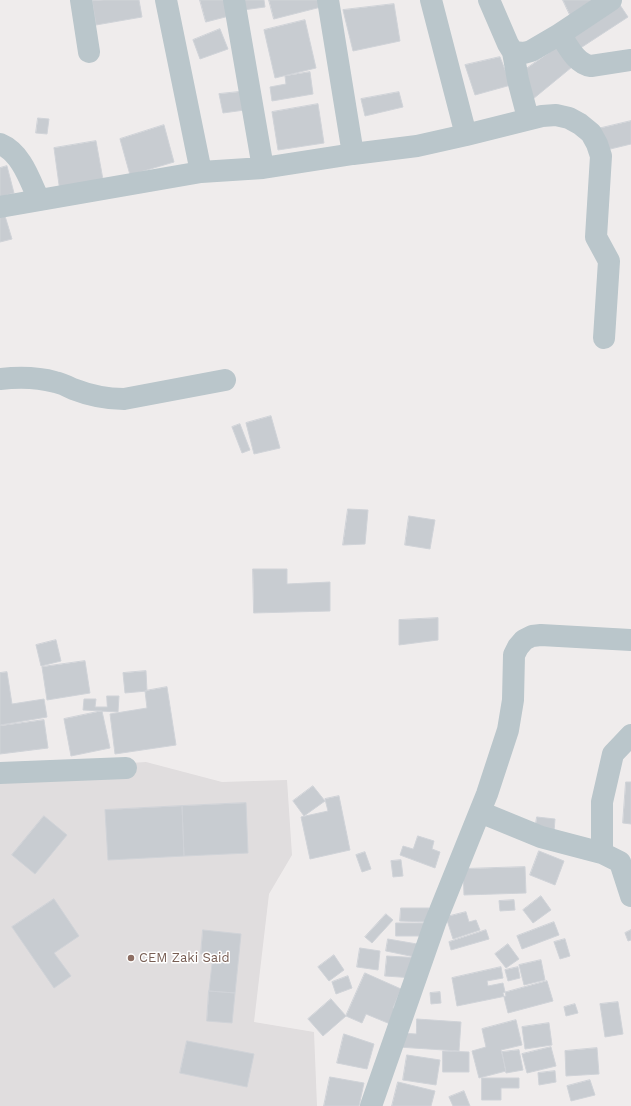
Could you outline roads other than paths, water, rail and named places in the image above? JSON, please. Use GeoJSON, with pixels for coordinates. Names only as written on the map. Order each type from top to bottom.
{"type":"FeatureCollection","features":[{"type":"Feature","properties":{"kind":"street"},"geometry":{"type":"LineString","coordinates":[[81,0],[89,52]]}},
{"type":"Feature","properties":{"kind":"street"},"geometry":{"type":"LineString","coordinates":[[166,0],[201,172]]}},
{"type":"Feature","properties":{"kind":"street"},"geometry":{"type":"LineString","coordinates":[[234,0],[264,168]]}},
{"type":"Feature","properties":{"kind":"street"},"geometry":{"type":"LineString","coordinates":[[328,0],[353,154]]}},
{"type":"Feature","properties":{"kind":"street"},"geometry":{"type":"LineString","coordinates":[[431,0],[466,135]]}},
{"type":"Feature","properties":{"kind":"street"},"geometry":{"type":"LineString","coordinates":[[489,0],[508,44],[514,52],[518,80],[528,118]]}},
{"type":"Feature","properties":{"kind":"street"},"geometry":{"type":"LineString","coordinates":[[514,52],[524,53],[532,51],[560,34],[607,1]]}},
{"type":"Feature","properties":{"kind":"street"},"geometry":{"type":"LineString","coordinates":[[560,34],[580,62],[585,65],[591,66],[631,60]]}},
{"type":"Feature","properties":{"kind":"street"},"geometry":{"type":"LineString","coordinates":[[0,207],[201,172],[264,168],[417,146],[466,135],[528,118],[556,115],[569,118],[580,124],[591,133],[597,144],[600,156],[596,237],[609,261],[604,338]]}},
{"type":"Feature","properties":{"kind":"street"},"geometry":{"type":"LineString","coordinates":[[0,144],[14,153],[39,200]]}},
{"type":"Feature","properties":{"kind":"street"},"geometry":{"type":"LineString","coordinates":[[0,379],[35,378],[56,382],[91,395],[108,399],[124,399],[225,380]]}},
{"type":"Feature","properties":{"kind":"street"},"geometry":{"type":"LineString","coordinates":[[371,1106],[435,923],[480,812],[508,730],[513,700],[514,655],[518,647],[524,640],[532,636],[631,640]]}},
{"type":"Feature","properties":{"kind":"street"},"geometry":{"type":"LineString","coordinates":[[602,853],[602,802],[613,754],[631,735]]}},
{"type":"Feature","properties":{"kind":"street"},"geometry":{"type":"LineString","coordinates":[[0,773],[126,768]]}},
{"type":"Feature","properties":{"kind":"street"},"geometry":{"type":"LineString","coordinates":[[480,812],[541,837],[602,853],[620,862],[631,896]]}},
{"type":"Feature","properties":{"kind":"place","name":"CEM Zaki Said"},"geometry":{"type":"Point","coordinates":[131,958]}}]}
